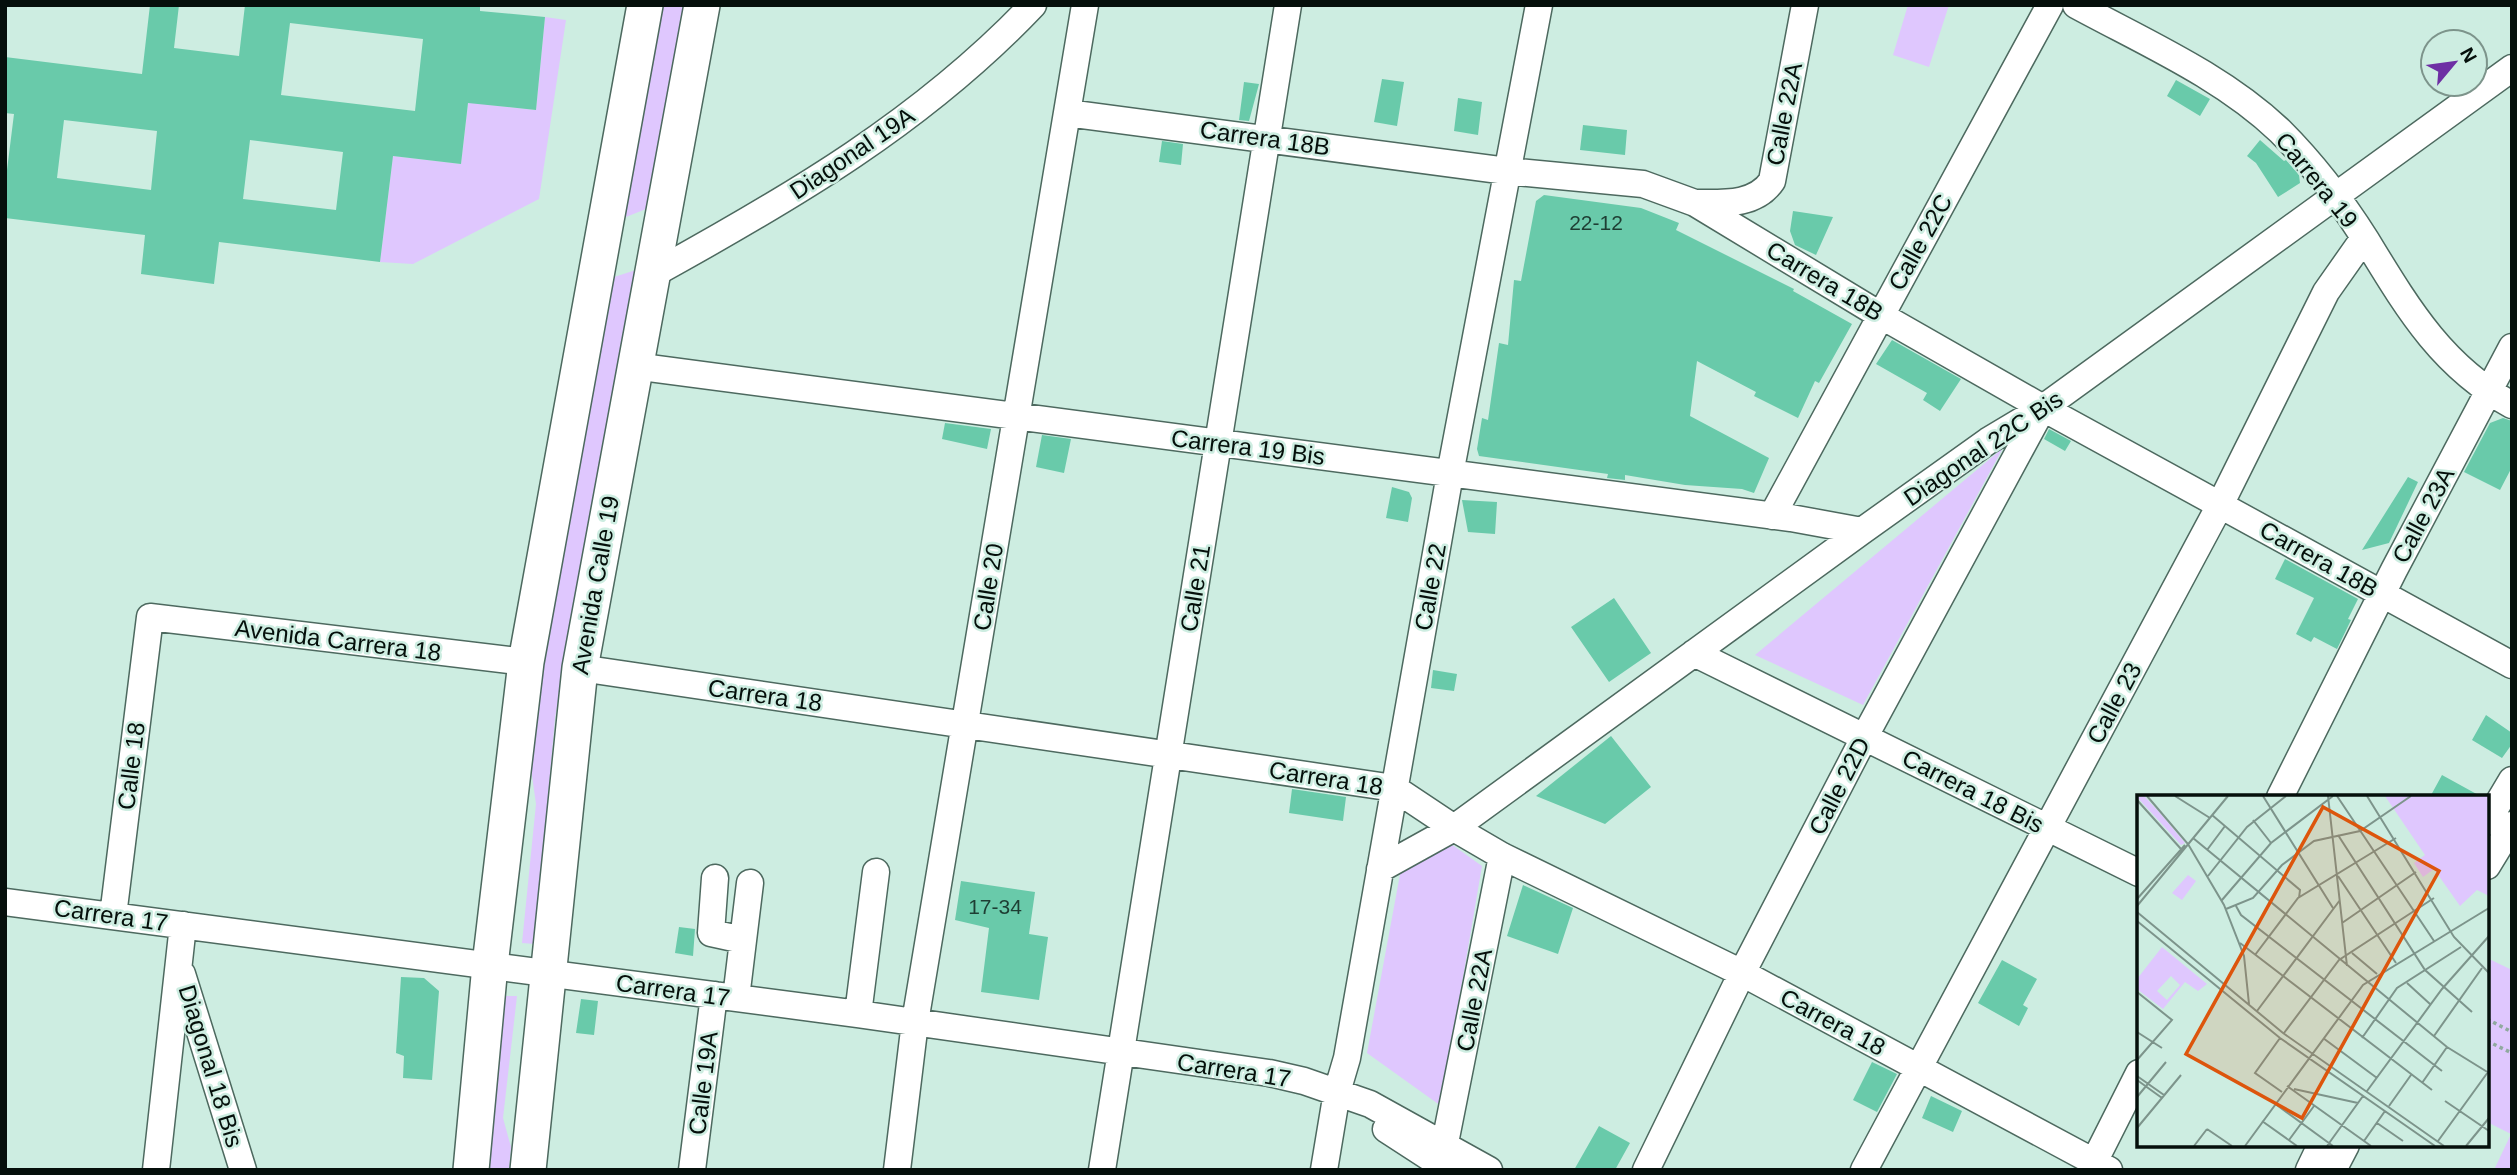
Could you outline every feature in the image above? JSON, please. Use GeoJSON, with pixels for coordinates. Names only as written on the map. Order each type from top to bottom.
{"type":"FeatureCollection","features":[{"type":"Feature","properties":{"kind":"main road"},"geometry":{"type":"LineString","coordinates":[[471,1170],[490,965],[526,662],[645,5]]}},
{"type":"Feature","properties":{"kind":"main road","name":"Avenida Calle 19"},"geometry":{"type":"LineString","coordinates":[[528,1170],[580,668],[702,5]]}},
{"type":"Feature","properties":{"kind":"street","name":"Diagonal 19A"},"geometry":{"type":"LineString","coordinates":[[653,274],[862,151],[936,96],[1033,5]]}},
{"type":"Feature","properties":{"kind":"street","name":"Calle 20"},"geometry":{"type":"LineString","coordinates":[[897,1170],[915,1022],[1085,5]]}},
{"type":"Feature","properties":{"kind":"street","name":"Calle 21"},"geometry":{"type":"LineString","coordinates":[[1102,1170],[1288,5]]}},
{"type":"Feature","properties":{"kind":"street","name":"Calle 22"},"geometry":{"type":"LineString","coordinates":[[1324,1170],[1347,1058],[1450,474],[1539,5]]}},
{"type":"Feature","properties":{"kind":"street","name":"Calle 22A"},"geometry":{"type":"LineString","coordinates":[[1695,203],[1744,200],[1765,191],[1772,181],[1805,5]]}},
{"type":"Feature","properties":{"kind":"street","name":"Calle 22C"},"geometry":{"type":"LineString","coordinates":[[1781,517],[1880,315],[2050,5]]}},
{"type":"Feature","properties":{"kind":"street","name":"Carrera 19"},"geometry":{"type":"LineString","coordinates":[[2076,5],[2210,77],[2279,131],[2336,196],[2426,333],[2447,357],[2488,392],[2512,405]]}},
{"type":"Feature","properties":{"kind":"street","name":"Diagonal 22C Bis"},"geometry":{"type":"LineString","coordinates":[[1380,869],[1454,828],[1862,531],[1988,441],[2043,408],[2512,68]]}},
{"type":"Feature","properties":{"kind":"street","name":"Carrera 18B"},"geometry":{"type":"LineString","coordinates":[[1067,113],[1507,171],[1643,184],[1695,203],[1880,315],[2043,408],[2512,666]]}},
{"type":"Feature","properties":{"kind":"street","name":"Calle 23"},"geometry":{"type":"LineString","coordinates":[[1864,1170],[1917,1066],[2220,505],[2326,292],[2364,238]]}},
{"type":"Feature","properties":{"kind":"street","name":"Calle 23A"},"geometry":{"type":"LineString","coordinates":[[2281,795],[2382,594],[2512,346]]}},
{"type":"Feature","properties":{"kind":"street","name":"Carrera 19 Bis"},"geometry":{"type":"LineString","coordinates":[[634,366],[1781,517],[1862,531]]}},
{"type":"Feature","properties":{"kind":"street","name":"Calle 22D"},"geometry":{"type":"LineString","coordinates":[[1646,1170],[1742,974],[1865,736],[2043,408]]}},
{"type":"Feature","properties":{"kind":"street","name":"Avenida Carrera 18"},"geometry":{"type":"LineString","coordinates":[[150,617],[526,662]]}},
{"type":"Feature","properties":{"kind":"street","name":"Calle 18"},"geometry":{"type":"LineString","coordinates":[[113,916],[150,617]]}},
{"type":"Feature","properties":{"kind":"street","name":"Carrera 18 Bis"},"geometry":{"type":"LineString","coordinates":[[1694,653],[2137,872]]}},
{"type":"Feature","properties":{"kind":"street","name":"Carrera 18"},"geometry":{"type":"LineString","coordinates":[[580,668],[1394,788],[1502,856],[1742,974],[1917,1066],[2098,1167]]}},
{"type":"Feature","properties":{"kind":"street"},"geometry":{"type":"LineString","coordinates":[[2489,819],[2512,780]]}},
{"type":"Feature","properties":{"kind":"street"},"geometry":{"type":"LineString","coordinates":[[2489,863],[2512,825]]}},
{"type":"Feature","properties":{"kind":"street","name":"Calle 22A"},"geometry":{"type":"LineString","coordinates":[[1445,1143],[1502,856]]}},
{"type":"Feature","properties":{"kind":"street"},"geometry":{"type":"LineString","coordinates":[[858,1014],[876,872]]}},
{"type":"Feature","properties":{"kind":"street"},"geometry":{"type":"LineString","coordinates":[[715,878],[711,933],[743,940]]}},
{"type":"Feature","properties":{"kind":"street","name":"Calle 19A"},"geometry":{"type":"LineString","coordinates":[[692,1170],[725,997],[743,940],[750,883]]}},
{"type":"Feature","properties":{"kind":"street","name":"Carrera 17"},"geometry":{"type":"LineString","coordinates":[[5,901],[858,1014],[1269,1073],[1370,1104],[1445,1143],[1489,1170]]}},
{"type":"Feature","properties":{"kind":"street"},"geometry":{"type":"LineString","coordinates":[[156,1170],[183,925]]}},
{"type":"Feature","properties":{"kind":"street","name":"Diagonal 18 Bis"},"geometry":{"type":"LineString","coordinates":[[179,963],[243,1170]]}},
{"type":"Feature","properties":{"kind":"street"},"geometry":{"type":"LineString","coordinates":[[2098,1167],[2137,1078]]}},
{"type":"Feature","properties":{"kind":"street","name":"Carrera 17"},"geometry":{"type":"LineString","coordinates":[[1338,1092],[1370,1119],[1449,1170]]}},
{"type":"Feature","properties":{"kind":"street"},"geometry":{"type":"LineString","coordinates":[[2309,1170],[2320,1147]]}},
{"type":"Feature","properties":{"kind":"street"},"geometry":{"type":"LineString","coordinates":[[2333,1170],[2345,1147]]}},
{"type":"Feature","properties":{"kind":"path"},"geometry":{"type":"LineString","coordinates":[[2489,1021],[2512,1032]]}},
{"type":"Feature","properties":{"kind":"path"},"geometry":{"type":"LineString","coordinates":[[2489,1042],[2512,1053]]}},
{"type":"Feature","properties":{"kind":"shaded area"},"geometry":{"type":"Polygon","coordinates":[[[661,5],[684,5],[646,209],[621,219],[661,5]]]}},
{"type":"Feature","properties":{"kind":"shaded area"},"geometry":{"type":"Polygon","coordinates":[[[1908,5],[1949,5],[1929,67],[1893,55],[1908,5]]]}},
{"type":"Feature","properties":{"kind":"shaded area"},"geometry":{"type":"Polygon","coordinates":[[[545,17],[566,20],[539,199],[413,264],[380,262],[393,156],[461,164],[472,71],[490,105],[536,110],[545,17]]]}},
{"type":"Feature","properties":{"kind":"shaded area"},"geometry":{"type":"Polygon","coordinates":[[[639,269],[580,569],[555,718],[535,944],[522,943],[536,804],[529,754],[547,620],[611,278],[639,269]]]}},
{"type":"Feature","properties":{"kind":"shaded area"},"geometry":{"type":"Polygon","coordinates":[[[2003,448],[1863,705],[1755,655],[2003,448]]]}},
{"type":"Feature","properties":{"kind":"shaded area"},"geometry":{"type":"Polygon","coordinates":[[[1451,844],[1482,866],[1441,1106],[1367,1053],[1401,869],[1451,844]]]}},
{"type":"Feature","properties":{"kind":"shaded area"},"geometry":{"type":"Polygon","coordinates":[[[2489,959],[2512,970],[2512,1170],[2494,1170],[2511,1134],[2489,1123],[2489,959]]]}},
{"type":"Feature","properties":{"kind":"shaded area"},"geometry":{"type":"Polygon","coordinates":[[[502,996],[517,996],[503,1118],[511,1147],[509,1170],[486,1170],[502,996]]]}},
{"type":"Feature","properties":{"kind":"building"},"geometry":{"type":"Polygon","coordinates":[[[150,5],[179,5],[174,48],[239,56],[245,5],[480,5],[480,11],[545,17],[536,110],[468,103],[461,164],[393,156],[380,262],[219,242],[214,284],[141,274],[145,235],[5,218],[5,186],[14,114],[5,113],[5,57],[142,74],[150,5]],[[290,23],[281,95],[415,111],[423,39],[290,23]],[[64,120],[57,178],[151,190],[157,131],[64,120]],[[250,140],[243,199],[336,210],[343,152],[250,140]]]}},
{"type":"Feature","properties":{"kind":"building"},"geometry":{"type":"Polygon","coordinates":[[[1382,79],[1404,82],[1397,126],[1374,122],[1382,79]]]}},
{"type":"Feature","properties":{"kind":"building"},"geometry":{"type":"Polygon","coordinates":[[[2176,80],[2210,99],[2200,116],[2167,96],[2176,80]]]}},
{"type":"Feature","properties":{"kind":"building"},"geometry":{"type":"Polygon","coordinates":[[[1244,82],[1259,84],[1249,121],[1239,120],[1244,82]]]}},
{"type":"Feature","properties":{"kind":"building"},"geometry":{"type":"Polygon","coordinates":[[[1458,98],[1482,102],[1478,135],[1454,131],[1458,98]]]}},
{"type":"Feature","properties":{"kind":"building"},"geometry":{"type":"Polygon","coordinates":[[[1583,125],[1627,130],[1625,155],[1580,150],[1583,125]]]}},
{"type":"Feature","properties":{"kind":"building"},"geometry":{"type":"Polygon","coordinates":[[[2260,140],[2286,160],[2299,175],[2300,183],[2278,197],[2256,163],[2247,156],[2260,140]]]}},
{"type":"Feature","properties":{"kind":"building"},"geometry":{"type":"Polygon","coordinates":[[[1162,141],[1183,144],[1181,165],[1159,162],[1162,141]]]}},
{"type":"Feature","properties":{"kind":"building"},"geometry":{"type":"Polygon","coordinates":[[[1544,195],[1641,208],[1679,223],[1676,230],[1794,289],[1793,291],[1852,324],[1819,383],[1815,381],[1798,418],[1754,396],[1756,392],[1697,361],[1690,416],[1769,458],[1754,493],[1742,489],[1685,485],[1625,475],[1625,480],[1607,478],[1608,474],[1479,456],[1477,449],[1482,418],[1488,420],[1499,343],[1508,345],[1514,280],[1521,281],[1536,201],[1544,195]]]}},
{"type":"Feature","properties":{"kind":"building"},"geometry":{"type":"Polygon","coordinates":[[[1793,211],[1833,217],[1816,255],[1795,245],[1790,231],[1793,211]]]}},
{"type":"Feature","properties":{"kind":"building"},"geometry":{"type":"Polygon","coordinates":[[[1892,340],[1961,379],[1940,411],[1923,400],[1927,393],[1876,364],[1892,340]]]}},
{"type":"Feature","properties":{"kind":"building"},"geometry":{"type":"Polygon","coordinates":[[[2503,418],[2512,421],[2512,467],[2500,490],[2464,472],[2490,423],[2503,418]]]}},
{"type":"Feature","properties":{"kind":"building"},"geometry":{"type":"Polygon","coordinates":[[[945,423],[991,429],[987,449],[942,439],[945,423]]]}},
{"type":"Feature","properties":{"kind":"building"},"geometry":{"type":"Polygon","coordinates":[[[2049,429],[2071,441],[2065,451],[2044,439],[2049,429]]]}},
{"type":"Feature","properties":{"kind":"building"},"geometry":{"type":"Polygon","coordinates":[[[1042,435],[1071,439],[1064,473],[1036,467],[1042,435]]]}},
{"type":"Feature","properties":{"kind":"building"},"geometry":{"type":"Polygon","coordinates":[[[2408,477],[2418,482],[2389,543],[2362,550],[2408,477]]]}},
{"type":"Feature","properties":{"kind":"building"},"geometry":{"type":"Polygon","coordinates":[[[1392,487],[1409,492],[1412,498],[1408,522],[1386,518],[1392,487]]]}},
{"type":"Feature","properties":{"kind":"building"},"geometry":{"type":"Polygon","coordinates":[[[1462,500],[1497,502],[1495,534],[1468,532],[1462,500]]]}},
{"type":"Feature","properties":{"kind":"building"},"geometry":{"type":"Polygon","coordinates":[[[2285,559],[2358,599],[2337,649],[2314,637],[2311,642],[2296,634],[2314,598],[2275,579],[2285,559]]]}},
{"type":"Feature","properties":{"kind":"building"},"geometry":{"type":"Polygon","coordinates":[[[1614,598],[1651,653],[1609,682],[1571,627],[1614,598]]]}},
{"type":"Feature","properties":{"kind":"building"},"geometry":{"type":"Polygon","coordinates":[[[1433,670],[1457,674],[1454,691],[1431,688],[1433,670]]]}},
{"type":"Feature","properties":{"kind":"building"},"geometry":{"type":"Polygon","coordinates":[[[2486,715],[2512,733],[2512,744],[2502,758],[2472,740],[2486,715]]]}},
{"type":"Feature","properties":{"kind":"building"},"geometry":{"type":"Polygon","coordinates":[[[1611,736],[1651,787],[1605,824],[1536,796],[1611,736]]]}},
{"type":"Feature","properties":{"kind":"building"},"geometry":{"type":"Polygon","coordinates":[[[2442,775],[2478,795],[2431,795],[2442,775]]]}},
{"type":"Feature","properties":{"kind":"building"},"geometry":{"type":"Polygon","coordinates":[[[1292,789],[1346,797],[1343,821],[1289,813],[1292,789]]]}},
{"type":"Feature","properties":{"kind":"building"},"geometry":{"type":"Polygon","coordinates":[[[961,881],[1035,892],[1029,934],[1048,937],[1039,1000],[981,992],[989,928],[955,920],[961,881]]]}},
{"type":"Feature","properties":{"kind":"building"},"geometry":{"type":"Polygon","coordinates":[[[1523,885],[1573,908],[1558,954],[1507,936],[1523,885]]]}},
{"type":"Feature","properties":{"kind":"building"},"geometry":{"type":"Polygon","coordinates":[[[679,927],[695,929],[693,956],[675,953],[679,927]]]}},
{"type":"Feature","properties":{"kind":"building"},"geometry":{"type":"Polygon","coordinates":[[[2002,960],[2037,979],[2023,1005],[2028,1008],[2019,1026],[1978,1003],[2002,960]]]}},
{"type":"Feature","properties":{"kind":"building"},"geometry":{"type":"Polygon","coordinates":[[[401,977],[424,978],[439,991],[432,1080],[403,1078],[404,1056],[396,1053],[401,977]]]}},
{"type":"Feature","properties":{"kind":"building"},"geometry":{"type":"Polygon","coordinates":[[[581,999],[598,1001],[594,1035],[576,1033],[581,999]]]}},
{"type":"Feature","properties":{"kind":"building"},"geometry":{"type":"Polygon","coordinates":[[[1872,1062],[1897,1074],[1877,1112],[1853,1100],[1872,1062]]]}},
{"type":"Feature","properties":{"kind":"building"},"geometry":{"type":"Polygon","coordinates":[[[1931,1096],[1962,1111],[1953,1132],[1922,1118],[1931,1096]]]}},
{"type":"Feature","properties":{"kind":"building"},"geometry":{"type":"Polygon","coordinates":[[[1599,1126],[1630,1143],[1615,1170],[1574,1170],[1599,1126]]]}}]}
